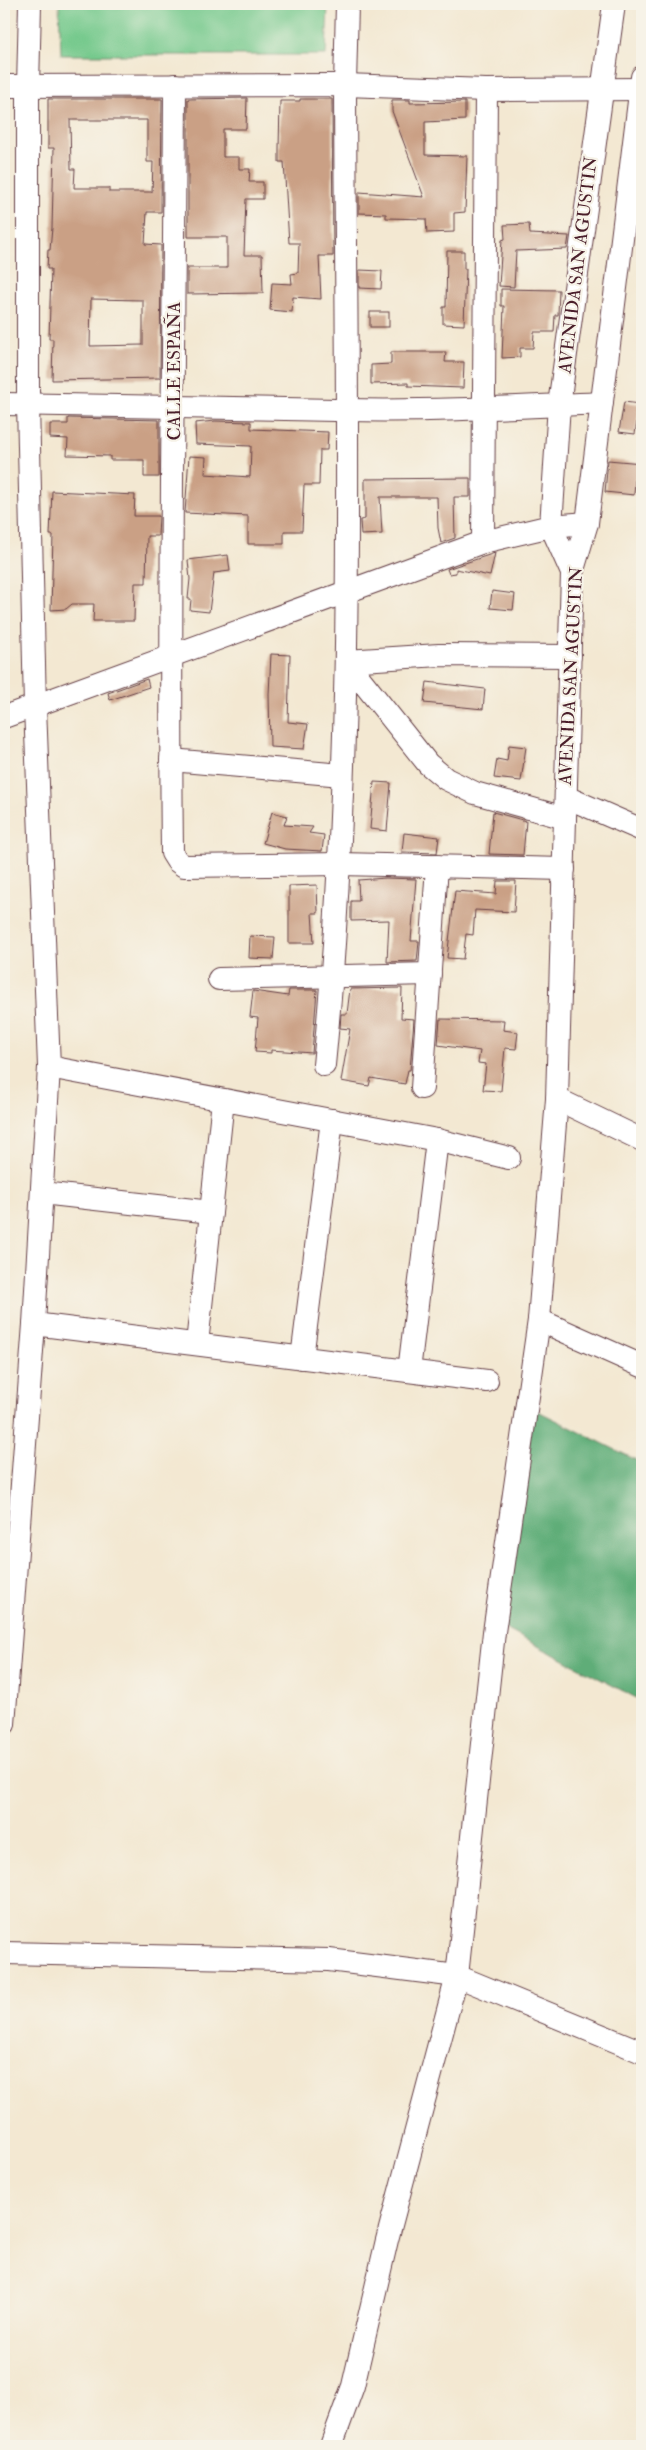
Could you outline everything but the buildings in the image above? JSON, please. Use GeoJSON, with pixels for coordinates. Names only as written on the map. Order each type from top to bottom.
{"type":"FeatureCollection","features":[{"type":"Feature","properties":{"kind":"street"},"geometry":{"type":"LineString","coordinates":[[4,1724],[34,1324],[49,1067],[36,707],[28,404],[28,87],[30,4]]}},
{"type":"Feature","properties":{"kind":"street"},"geometry":{"type":"LineString","coordinates":[[324,1065],[333,976],[340,864],[346,661],[345,85],[347,4]]}},
{"type":"Feature","properties":{"kind":"street","name":"AVENIDA SAN AGUSTIN"},"geometry":{"type":"LineString","coordinates":[[552,526],[559,405],[614,4]]}},
{"type":"Feature","properties":{"kind":"street","name":"CALLE ESPAÑA"},"geometry":{"type":"LineString","coordinates":[[175,85],[174,405],[169,656],[172,853],[177,862],[184,866],[340,864],[564,869]]}},
{"type":"Feature","properties":{"kind":"street"},"geometry":{"type":"LineString","coordinates":[[4,86],[345,85],[486,90],[601,89],[642,85]]}},
{"type":"Feature","properties":{"kind":"street","name":"AVENIDA SAN AGUSTIN"},"geometry":{"type":"LineString","coordinates":[[331,2446],[353,2386],[387,2240],[457,1976],[494,1632],[539,1320],[557,1099],[572,573],[588,523],[642,85]]}},
{"type":"Feature","properties":{"kind":"street"},"geometry":{"type":"LineString","coordinates":[[483,542],[486,90]]}},
{"type":"Feature","properties":{"kind":"street"},"geometry":{"type":"LineString","coordinates":[[4,404],[174,405],[346,410],[483,409],[602,403]]}},
{"type":"Feature","properties":{"kind":"street"},"geometry":{"type":"LineString","coordinates":[[4,718],[483,542],[552,526],[588,523]]}},
{"type":"Feature","properties":{"kind":"street"},"geometry":{"type":"LineString","coordinates":[[552,526],[572,573]]}},
{"type":"Feature","properties":{"kind":"street"},"geometry":{"type":"LineString","coordinates":[[346,661],[439,655],[570,656]]}},
{"type":"Feature","properties":{"kind":"street"},"geometry":{"type":"LineString","coordinates":[[346,661],[428,764],[446,779],[475,793],[566,808],[642,830]]}},
{"type":"Feature","properties":{"kind":"street"},"geometry":{"type":"LineString","coordinates":[[170,760],[342,776]]}},
{"type":"Feature","properties":{"kind":"street"},"geometry":{"type":"LineString","coordinates":[[422,1088],[436,866]]}},
{"type":"Feature","properties":{"kind":"street"},"geometry":{"type":"LineString","coordinates":[[220,979],[430,974]]}},
{"type":"Feature","properties":{"kind":"street"},"geometry":{"type":"LineString","coordinates":[[49,1067],[437,1140],[509,1158]]}},
{"type":"Feature","properties":{"kind":"street"},"geometry":{"type":"LineString","coordinates":[[557,1099],[642,1140]]}},
{"type":"Feature","properties":{"kind":"street"},"geometry":{"type":"LineString","coordinates":[[198,1344],[223,1100]]}},
{"type":"Feature","properties":{"kind":"street"},"geometry":{"type":"LineString","coordinates":[[302,1358],[332,1120]]}},
{"type":"Feature","properties":{"kind":"street"},"geometry":{"type":"LineString","coordinates":[[409,1371],[437,1140]]}},
{"type":"Feature","properties":{"kind":"street"},"geometry":{"type":"LineString","coordinates":[[42,1193],[211,1212]]}},
{"type":"Feature","properties":{"kind":"street"},"geometry":{"type":"LineString","coordinates":[[539,1320],[642,1366]]}},
{"type":"Feature","properties":{"kind":"street"},"geometry":{"type":"LineString","coordinates":[[34,1324],[487,1382]]}},
{"type":"Feature","properties":{"kind":"street"},"geometry":{"type":"LineString","coordinates":[[4,1953],[329,1960],[457,1976],[642,2052]]}},
{"type":"Feature","properties":{"kind":"green space"},"geometry":{"type":"Polygon","coordinates":[[[59,4],[328,4],[326,55],[61,55],[59,4]]]}},
{"type":"Feature","properties":{"kind":"green space"},"geometry":{"type":"Polygon","coordinates":[[[526,1405],[642,1463],[642,1701],[496,1624],[526,1405]]]}}]}
